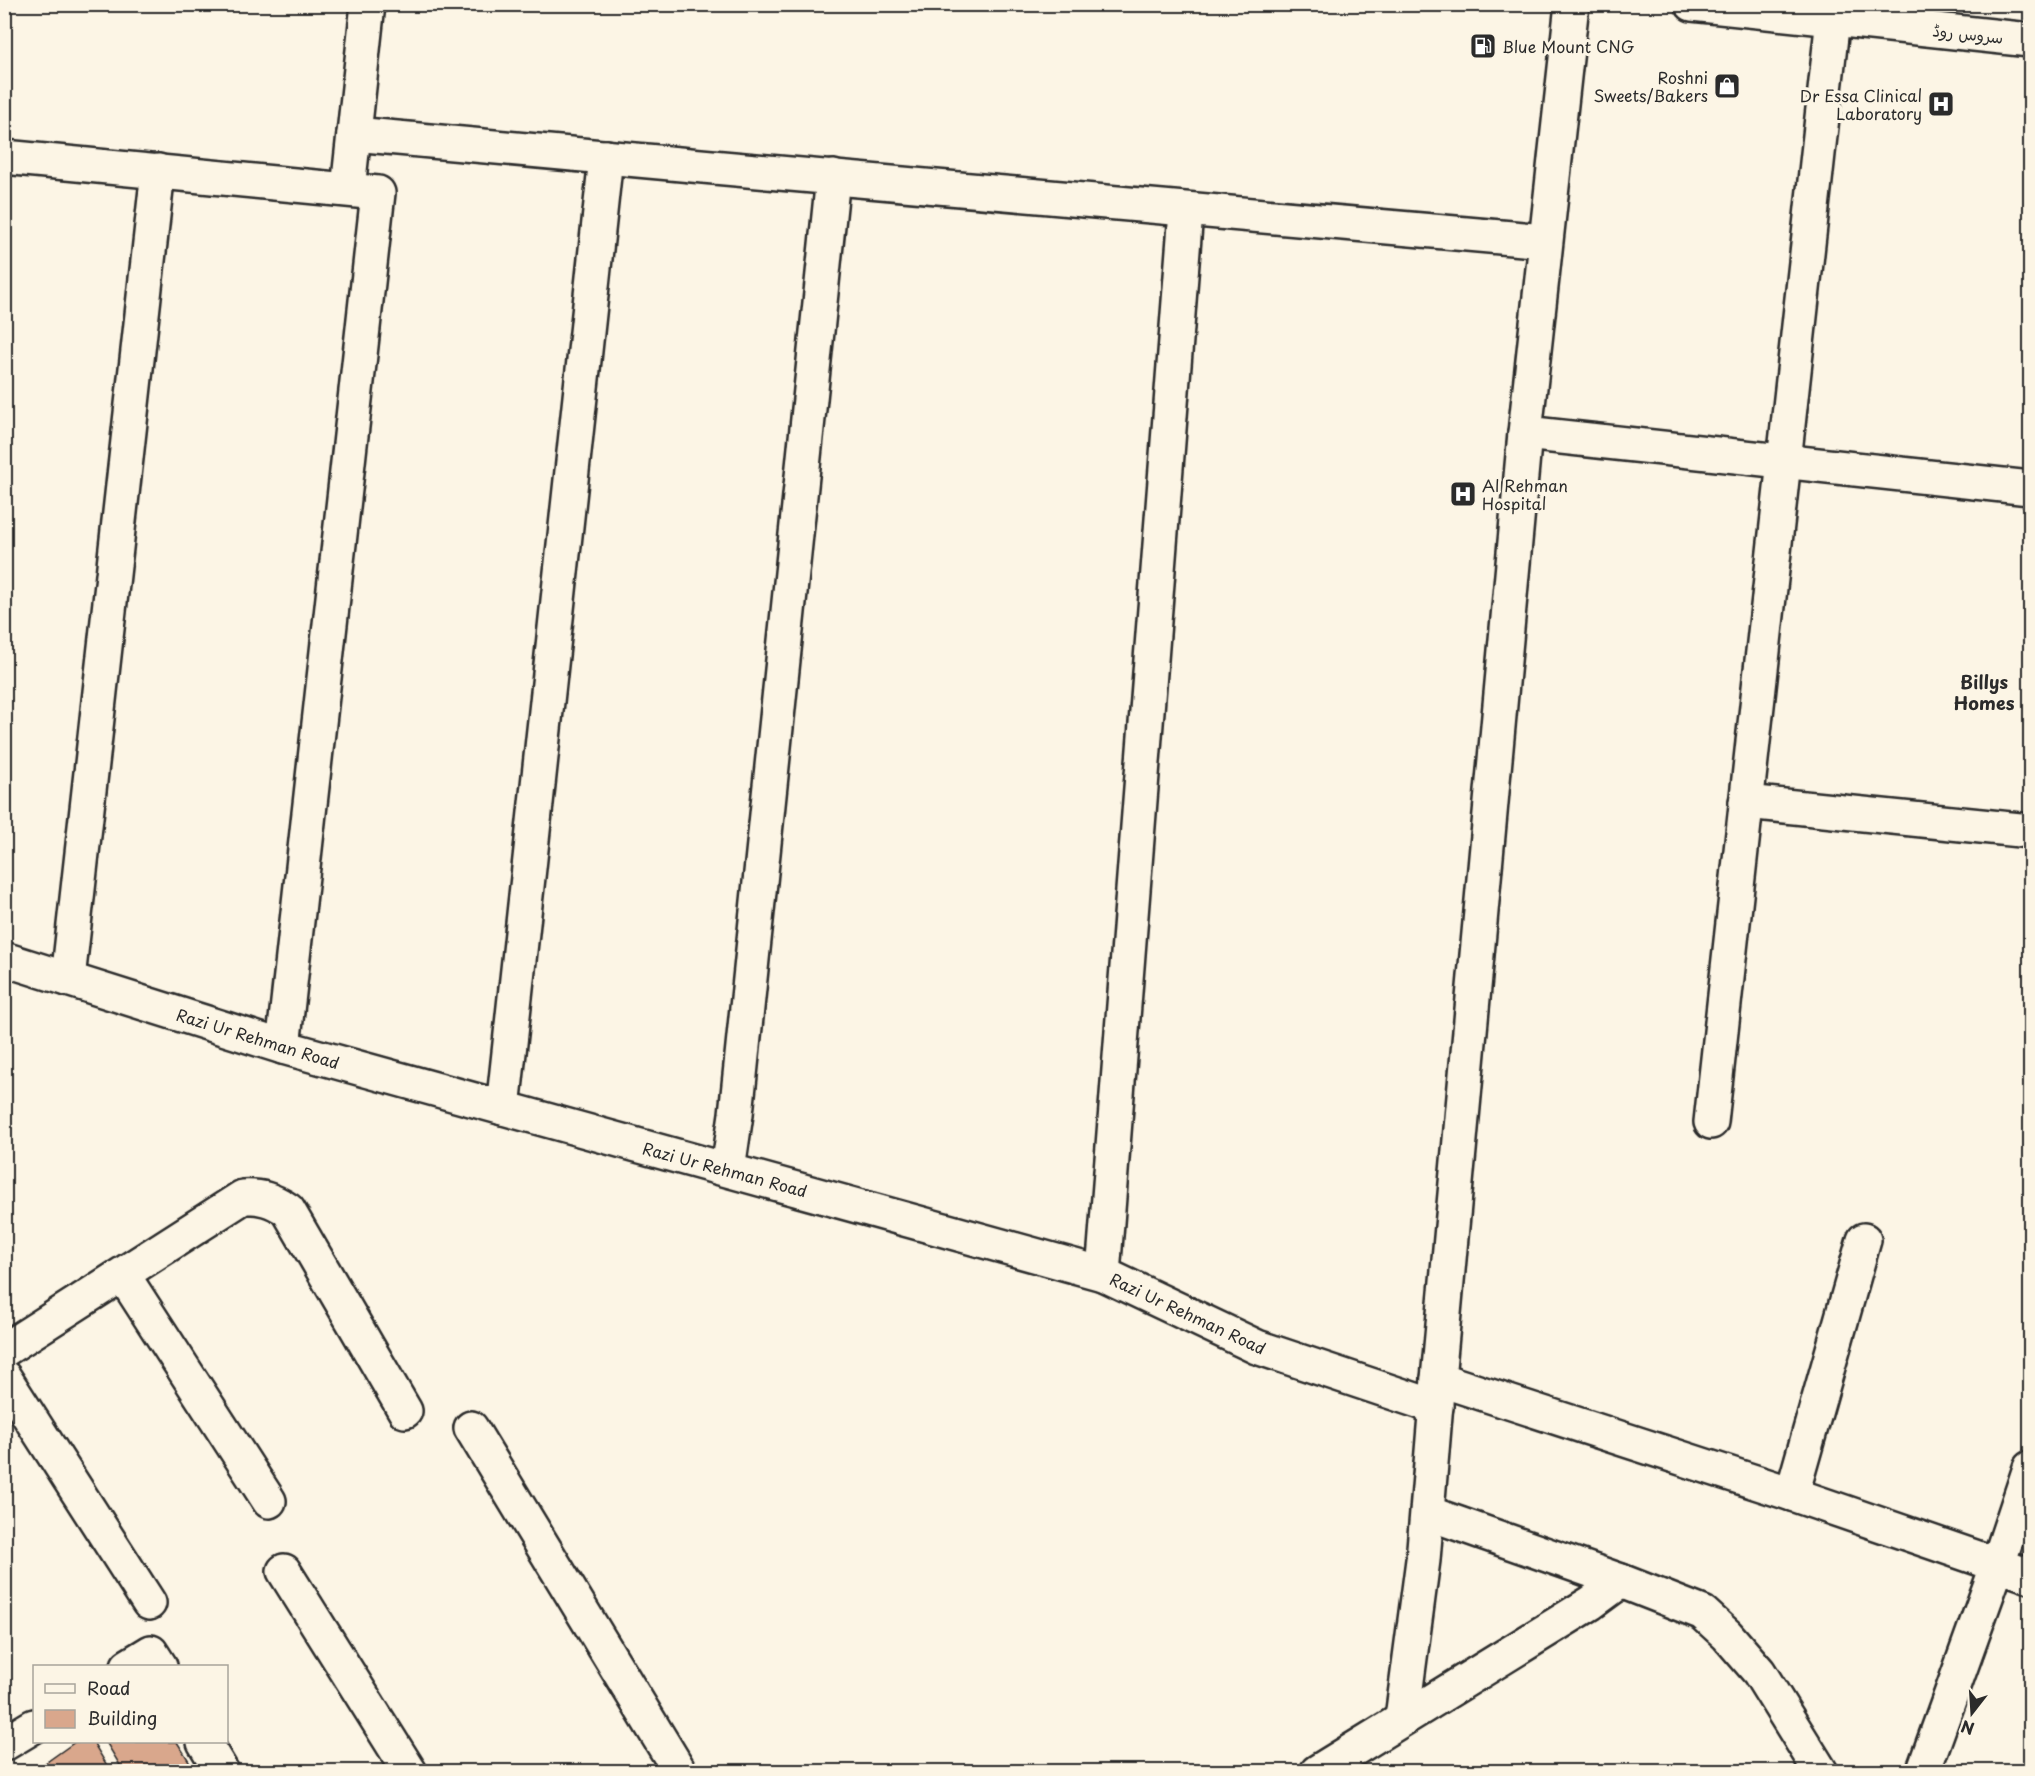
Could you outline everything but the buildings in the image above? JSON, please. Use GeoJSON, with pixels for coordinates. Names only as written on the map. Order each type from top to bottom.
{"type":"FeatureCollection","features":[{"type":"Feature","properties":{"kind":"street"},"geometry":{"type":"LineString","coordinates":[[348,189],[368,4]]}},
{"type":"Feature","properties":{"kind":"street"},"geometry":{"type":"LineString","coordinates":[[1402,1718],[1428,1513],[1525,434],[1572,4]]}},
{"type":"Feature","properties":{"kind":"street","name":"سروس روڈ"},"geometry":{"type":"LineString","coordinates":[[1692,4],[2031,40]]}},
{"type":"Feature","properties":{"kind":"street"},"geometry":{"type":"LineString","coordinates":[[1711,1122],[1833,18]]}},
{"type":"Feature","properties":{"kind":"street"},"geometry":{"type":"LineString","coordinates":[[354,134],[833,177],[1186,212],[1545,242]]}},
{"type":"Feature","properties":{"kind":"street"},"geometry":{"type":"LineString","coordinates":[[4,157],[378,193],[283,1047]]}},
{"type":"Feature","properties":{"kind":"street"},"geometry":{"type":"LineString","coordinates":[[503,1108],[606,157]]}},
{"type":"Feature","properties":{"kind":"street"},"geometry":{"type":"LineString","coordinates":[[68,979],[158,171]]}},
{"type":"Feature","properties":{"kind":"street"},"geometry":{"type":"LineString","coordinates":[[728,1169],[736,1114],[833,177]]}},
{"type":"Feature","properties":{"kind":"street"},"geometry":{"type":"LineString","coordinates":[[1103,1274],[1186,212]]}},
{"type":"Feature","properties":{"kind":"street"},"geometry":{"type":"LineString","coordinates":[[1525,434],[2031,488]]}},
{"type":"Feature","properties":{"kind":"street"},"geometry":{"type":"LineString","coordinates":[[1746,802],[2031,831]]}},
{"type":"Feature","properties":{"kind":"street","name":"Razi Ur Rehman Road"},"geometry":{"type":"LineString","coordinates":[[4,959],[283,1047],[1103,1274],[1257,1347],[1437,1393],[1792,1494],[2031,1575]]}},
{"type":"Feature","properties":{"kind":"street"},"geometry":{"type":"LineString","coordinates":[[4,1350],[243,1197],[258,1196],[274,1201],[288,1210],[405,1411]]}},
{"type":"Feature","properties":{"kind":"street"},"geometry":{"type":"LineString","coordinates":[[1792,1494],[1864,1240]]}},
{"type":"Feature","properties":{"kind":"street"},"geometry":{"type":"LineString","coordinates":[[123,1275],[269,1501]]}},
{"type":"Feature","properties":{"kind":"street"},"geometry":{"type":"LineString","coordinates":[[4,1377],[149,1603]]}},
{"type":"Feature","properties":{"kind":"street"},"geometry":{"type":"LineString","coordinates":[[471,1428],[680,1772]]}},
{"type":"Feature","properties":{"kind":"street"},"geometry":{"type":"LineString","coordinates":[[1923,1772],[2031,1468]]}},
{"type":"Feature","properties":{"kind":"street"},"geometry":{"type":"LineString","coordinates":[[1428,1513],[1622,1581],[1703,1613],[1727,1635],[1759,1672],[1821,1772]]}},
{"type":"Feature","properties":{"kind":"street"},"geometry":{"type":"LineString","coordinates":[[284,1570],[410,1772]]}},
{"type":"Feature","properties":{"kind":"street"},"geometry":{"type":"LineString","coordinates":[[1317,1772],[1592,1603],[1622,1581]]}},
{"type":"Feature","properties":{"kind":"street"},"geometry":{"type":"LineString","coordinates":[[4,1744],[33,1726]]}},
{"type":"Feature","properties":{"kind":"street"},"geometry":{"type":"LineString","coordinates":[[205,1743],[222,1772]]}},
{"type":"Feature","properties":{"kind":"place","name":"Blue Mount CNG"},"geometry":{"type":"Point","coordinates":[1483,46]}},
{"type":"Feature","properties":{"kind":"place","name":"Roshni Sweets/Bakers"},"geometry":{"type":"Point","coordinates":[1727,86]}},
{"type":"Feature","properties":{"kind":"place","name":"Dr Essa Clinical Laboratory"},"geometry":{"type":"Point","coordinates":[1941,104]}},
{"type":"Feature","properties":{"kind":"place","name":"Al Rehman Hospital"},"geometry":{"type":"Point","coordinates":[1463,494]}},
{"type":"Feature","properties":{"kind":"district","name":"Billys Homes"},"geometry":{"type":"Point","coordinates":[1984,691]}}]}
